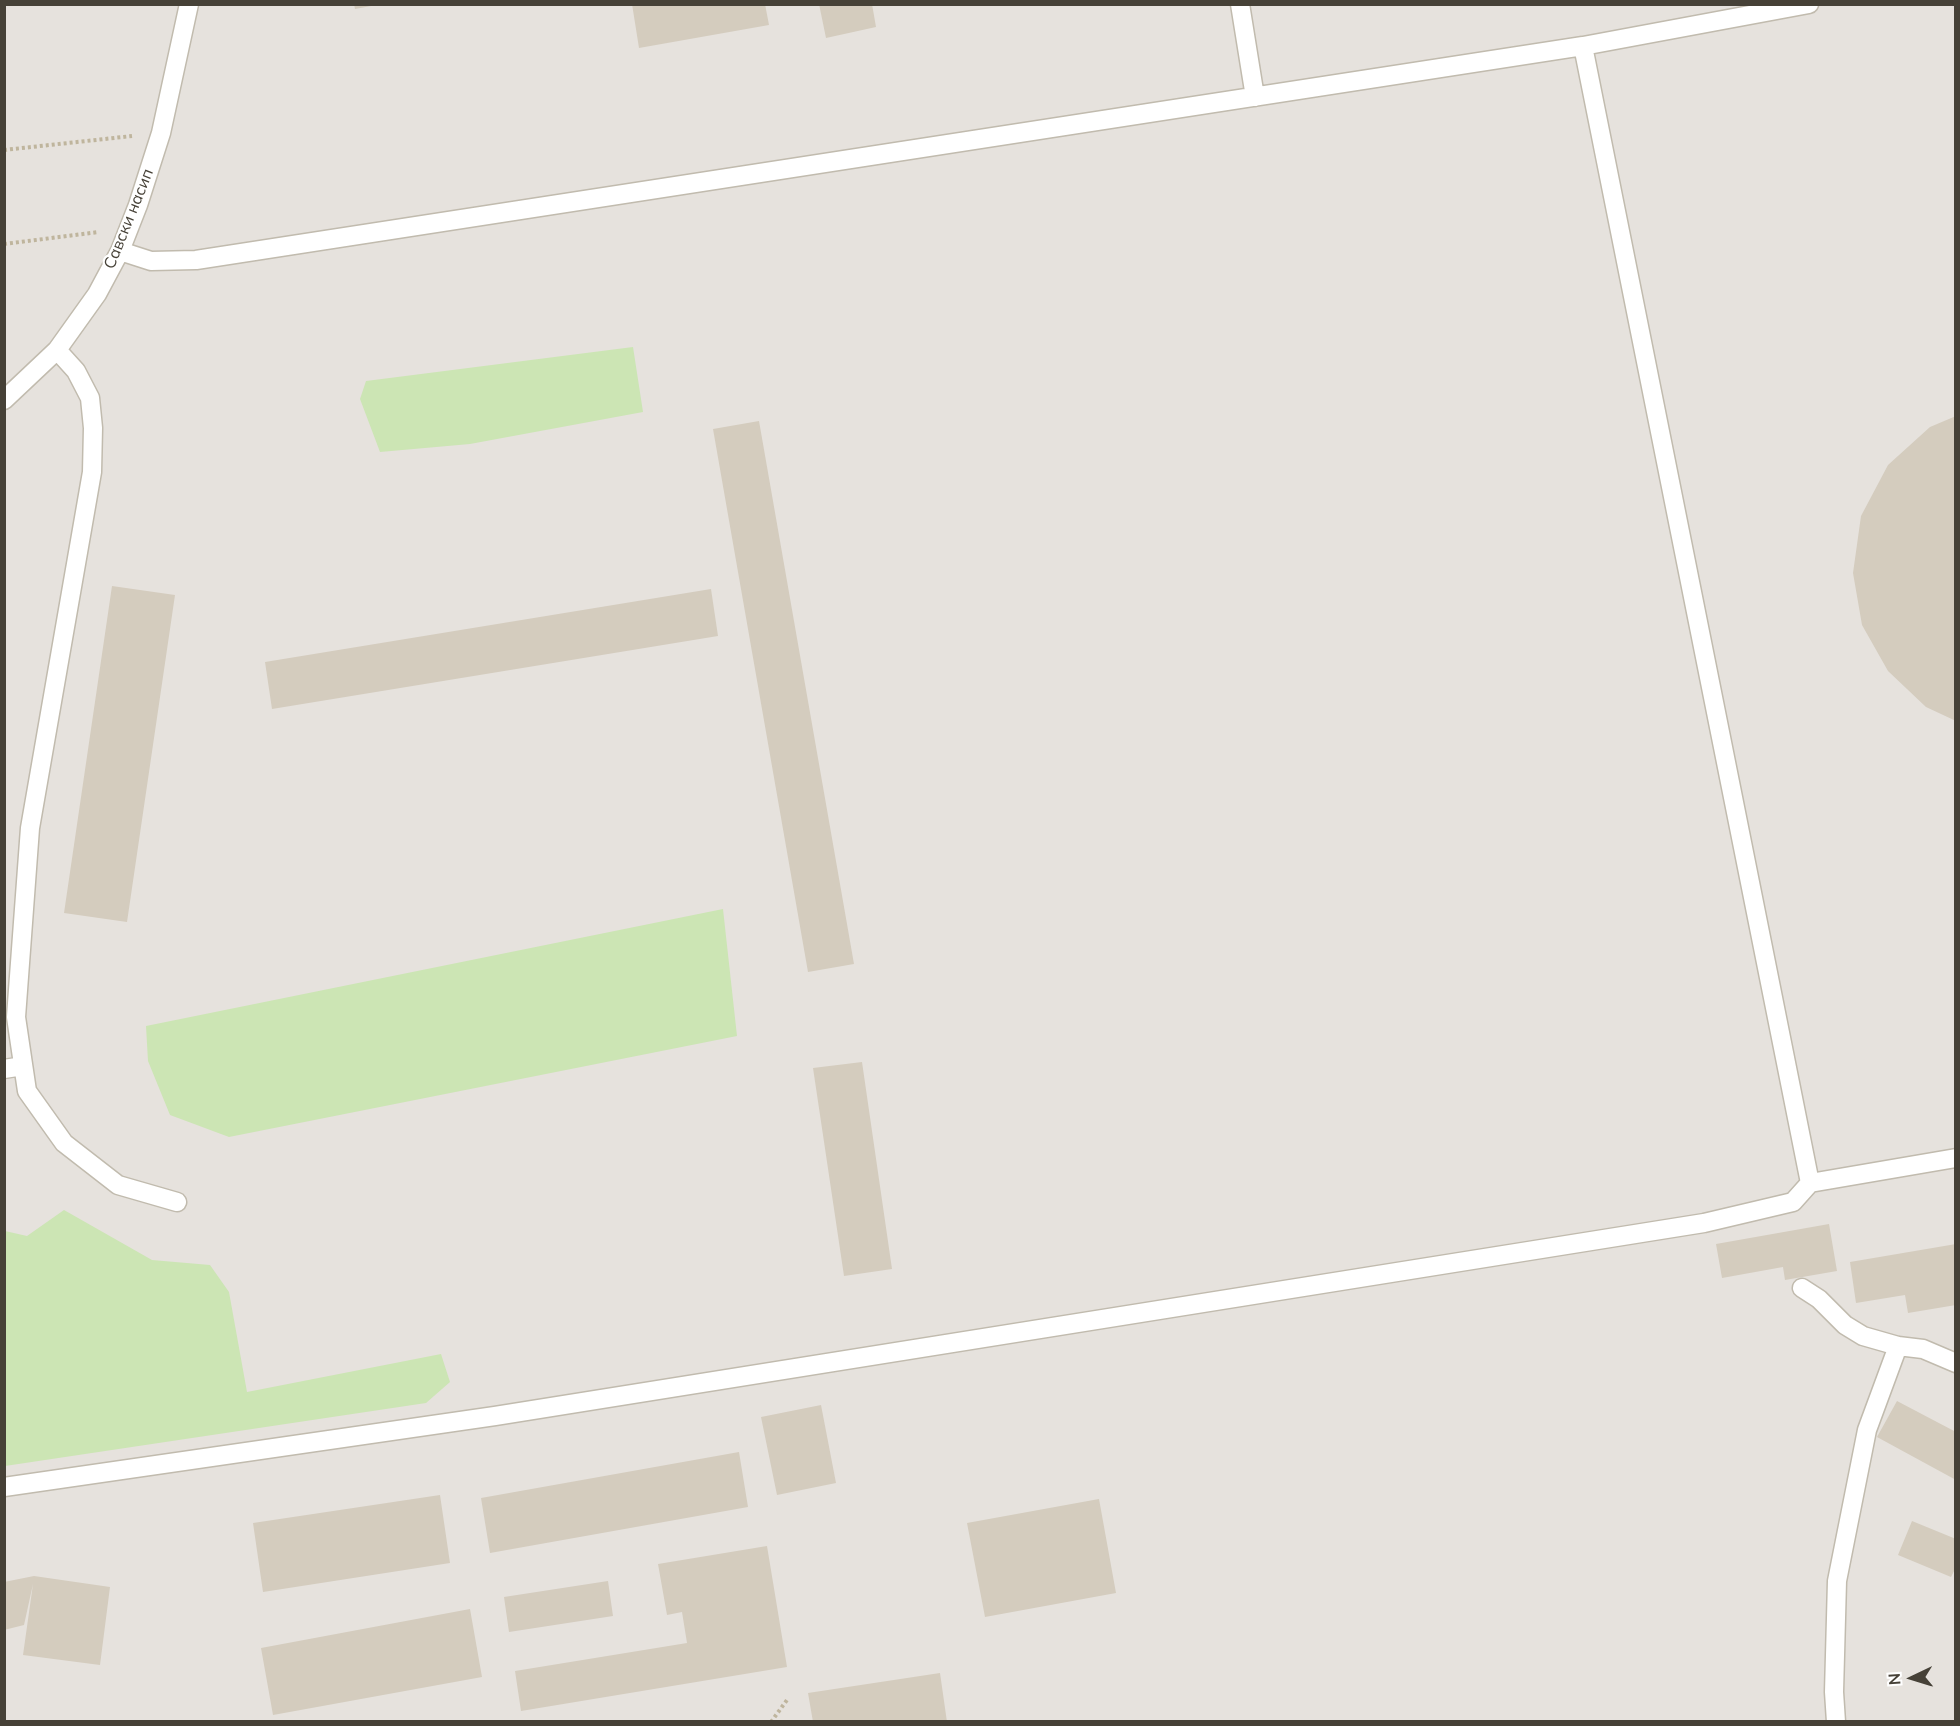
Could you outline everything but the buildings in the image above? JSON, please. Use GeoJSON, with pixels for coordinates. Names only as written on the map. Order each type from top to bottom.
{"type":"FeatureCollection","features":[{"type":"Feature","properties":{"kind":"lane","name":"Савски насип"},"geometry":{"type":"LineString","coordinates":[[4,400],[57,350],[97,294],[120,251],[161,133],[189,4]]}},
{"type":"Feature","properties":{"kind":"lane"},"geometry":{"type":"LineString","coordinates":[[1240,4],[1255,97]]}},
{"type":"Feature","properties":{"kind":"lane"},"geometry":{"type":"LineString","coordinates":[[120,251],[151,261],[196,260],[1583,46],[1809,4]]}},
{"type":"Feature","properties":{"kind":"lane"},"geometry":{"type":"LineString","coordinates":[[1583,46],[1810,1183]]}},
{"type":"Feature","properties":{"kind":"lane"},"geometry":{"type":"LineString","coordinates":[[57,350],[76,371],[90,398],[93,428],[92,472],[30,828],[16,1017],[27,1091],[64,1143],[118,1185],[177,1202]]}},
{"type":"Feature","properties":{"kind":"lane"},"geometry":{"type":"LineString","coordinates":[[4,1069],[23,1066]]}},
{"type":"Feature","properties":{"kind":"lane"},"geometry":{"type":"LineString","coordinates":[[4,1487],[495,1416],[1704,1223],[1793,1202],[1810,1183],[1956,1158]]}},
{"type":"Feature","properties":{"kind":"lane"},"geometry":{"type":"LineString","coordinates":[[1802,1288],[1819,1299],[1845,1325],[1863,1336],[1899,1346],[1923,1349],[1956,1363]]}},
{"type":"Feature","properties":{"kind":"lane"},"geometry":{"type":"LineString","coordinates":[[1836,1722],[1834,1692],[1837,1581],[1867,1430],[1899,1346]]}},
{"type":"Feature","properties":{"kind":"path"},"geometry":{"type":"LineString","coordinates":[[4,150],[161,133]]}},
{"type":"Feature","properties":{"kind":"path"},"geometry":{"type":"LineString","coordinates":[[4,244],[129,228]]}},
{"type":"Feature","properties":{"kind":"path"},"geometry":{"type":"LineString","coordinates":[[771,1722],[787,1700]]}},
{"type":"Feature","properties":{"kind":"shaded area"},"geometry":{"type":"Polygon","coordinates":[[[5,5],[1955,5],[1955,1721],[5,1722],[5,5]]]}},
{"type":"Feature","properties":{"kind":"green space"},"geometry":{"type":"Polygon","coordinates":[[[633,347],[643,412],[470,444],[380,452],[360,399],[366,381],[633,347]]]}},
{"type":"Feature","properties":{"kind":"green space"},"geometry":{"type":"Polygon","coordinates":[[[723,909],[737,1036],[229,1137],[170,1115],[148,1061],[146,1026],[723,909]]]}},
{"type":"Feature","properties":{"kind":"green space"},"geometry":{"type":"Polygon","coordinates":[[[64,1210],[152,1260],[210,1265],[229,1292],[247,1392],[441,1354],[450,1382],[426,1403],[5,1466],[5,1231],[27,1236],[64,1210]]]}}]}
